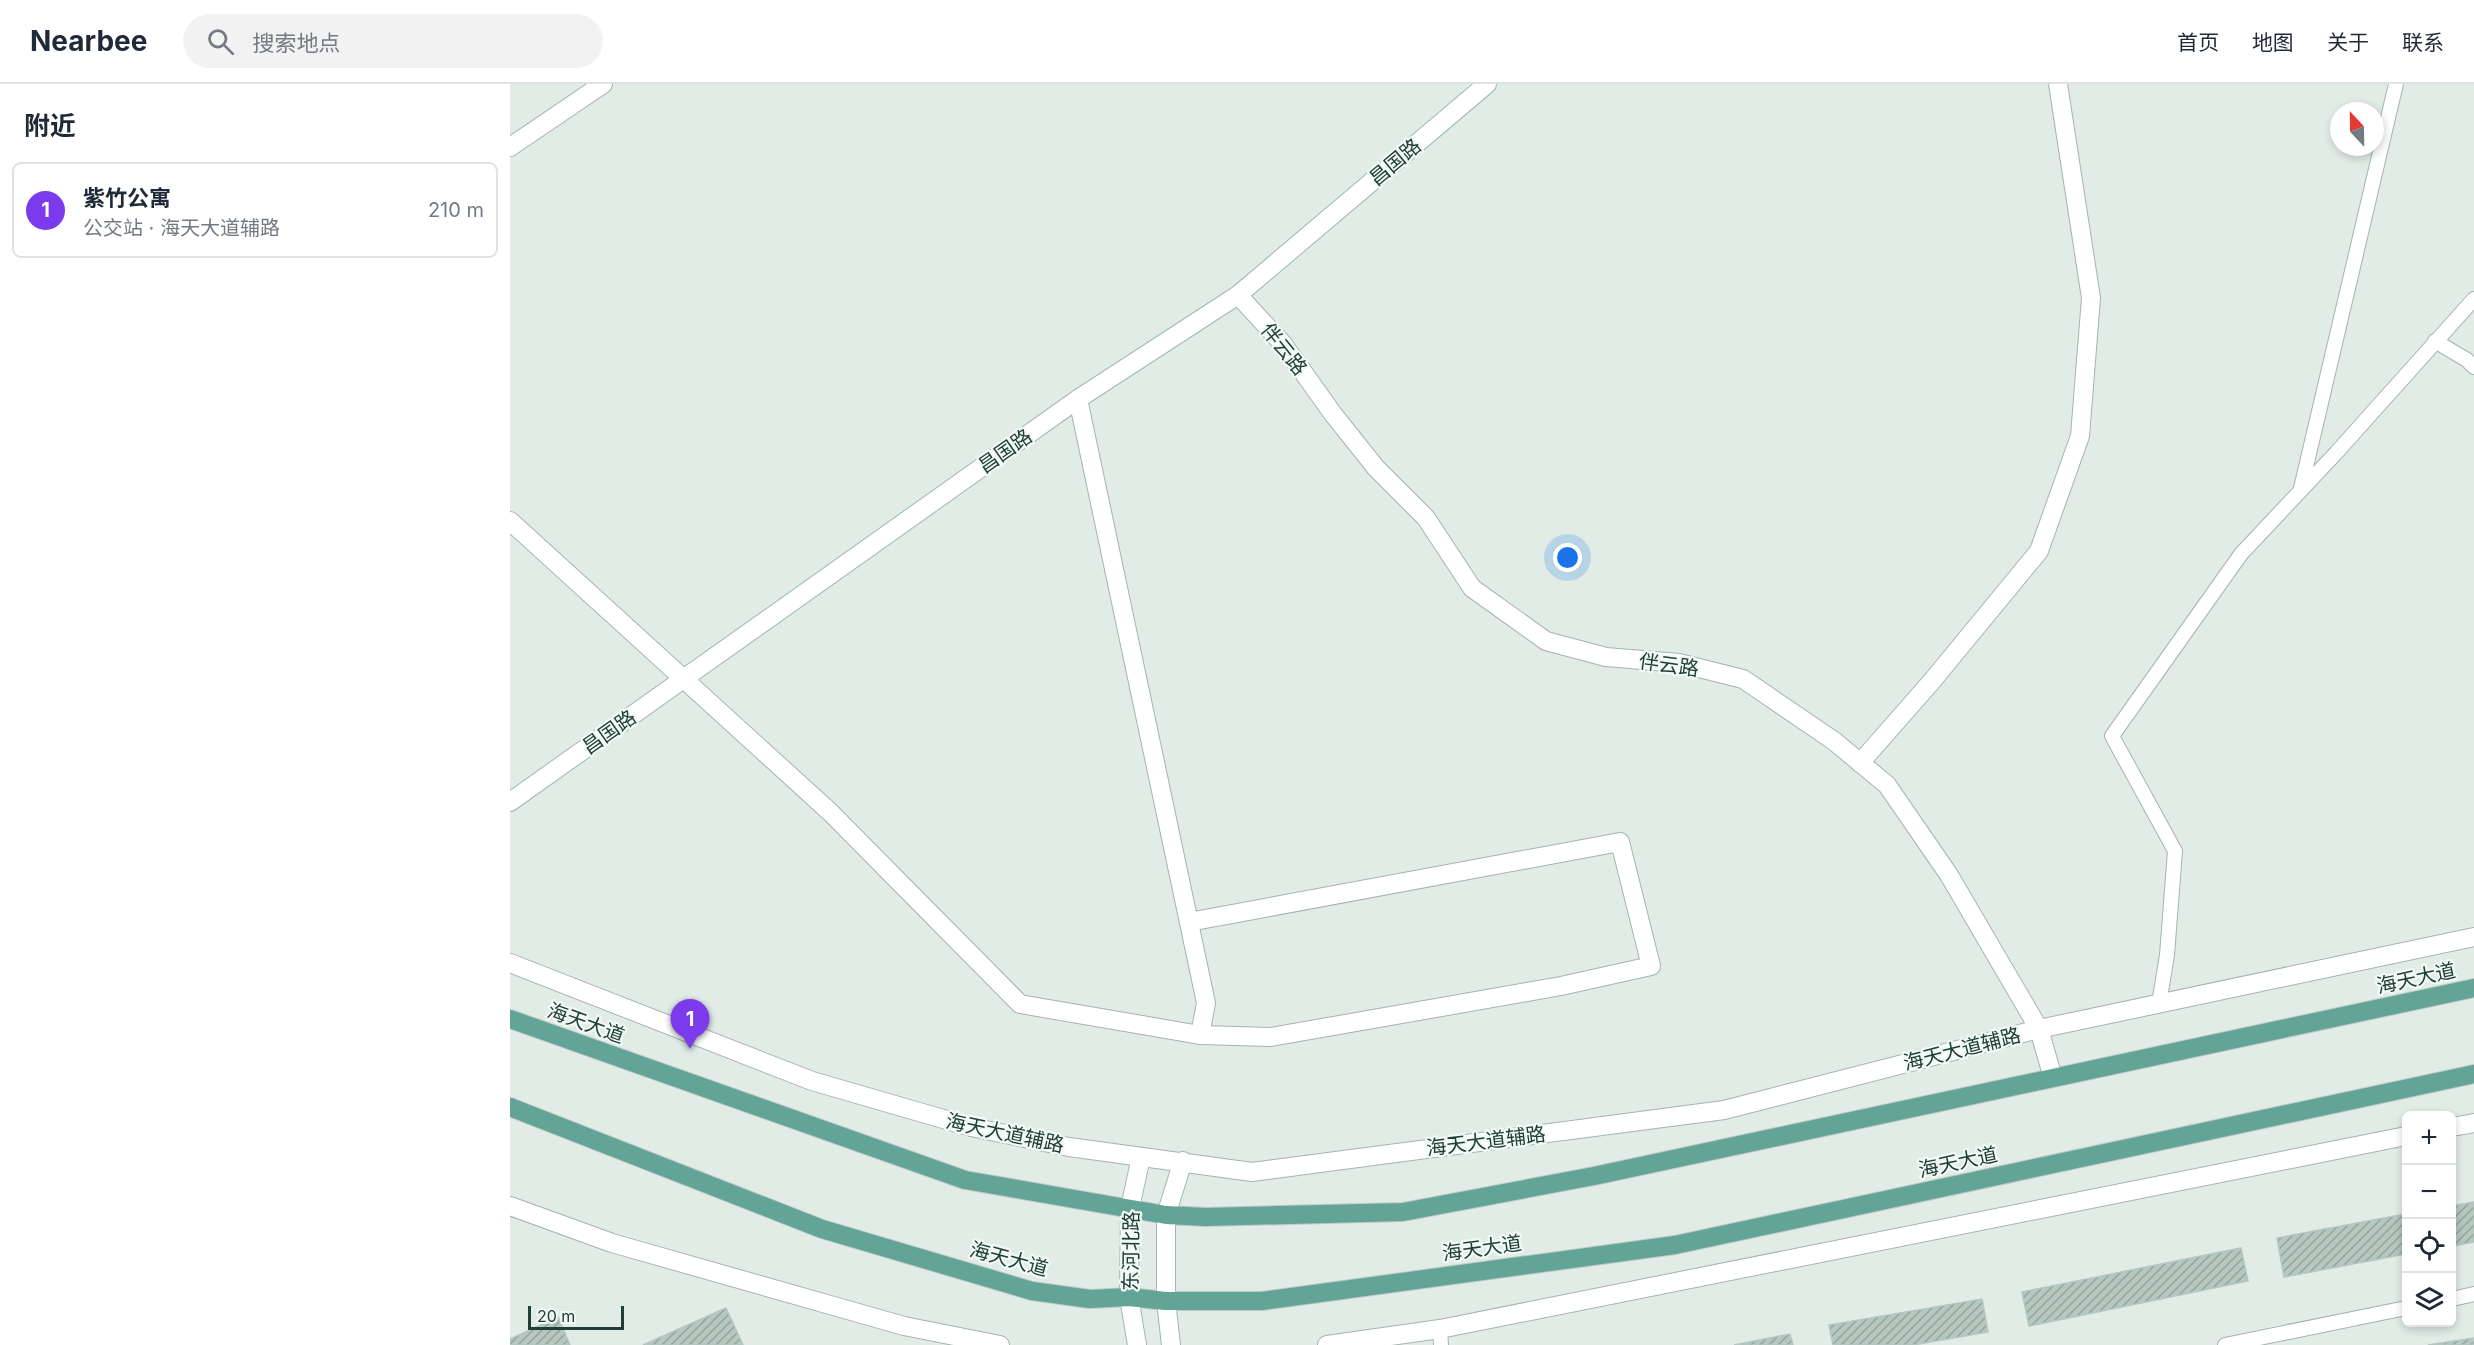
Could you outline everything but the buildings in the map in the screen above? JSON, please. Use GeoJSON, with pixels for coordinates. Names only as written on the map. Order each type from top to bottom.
{"type":"FeatureCollection","features":[{"type":"Feature","properties":{"kind":"main road","name":"海天大道"},"geometry":{"type":"LineString","coordinates":[[510,1019],[965,1180],[1166,1215],[1206,1217],[1402,1212],[1594,1176],[2474,988]]}},
{"type":"Feature","properties":{"kind":"main road","name":"海天大道"},"geometry":{"type":"LineString","coordinates":[[510,1107],[822,1229],[1032,1291],[1090,1299],[1129,1297],[1166,1301],[1262,1300],[1675,1245],[2474,1074]]}},
{"type":"Feature","properties":{"kind":"street"},"geometry":{"type":"LineString","coordinates":[[510,147],[603,84]]}},
{"type":"Feature","properties":{"kind":"street","name":"昌国路"},"geometry":{"type":"LineString","coordinates":[[510,802],[1078,399],[1238,295],[1487,84]]}},
{"type":"Feature","properties":{"kind":"street"},"geometry":{"type":"LineString","coordinates":[[1860,763],[1932,681],[2039,551],[2080,436],[2091,298],[2058,84]]}},
{"type":"Feature","properties":{"kind":"street","name":"伴云路"},"geometry":{"type":"LineString","coordinates":[[1238,295],[1283,344],[1333,414],[1376,468],[1426,518],[1472,588],[1546,641],[1606,657],[1679,663],[1743,679],[1834,741],[1887,785],[1949,875],[2039,1029],[2053,1078]]}},
{"type":"Feature","properties":{"kind":"street"},"geometry":{"type":"LineString","coordinates":[[1078,399],[1206,1003],[1200,1035]]}},
{"type":"Feature","properties":{"kind":"street"},"geometry":{"type":"LineString","coordinates":[[510,520],[830,812],[1020,1004],[1200,1035],[1271,1037],[1562,986],[1651,966],[1620,842],[1189,922]]}},
{"type":"Feature","properties":{"kind":"street","name":"海天大道辅路"},"geometry":{"type":"LineString","coordinates":[[510,963],[812,1081],[971,1128],[1069,1147],[1252,1172],[1724,1110],[2039,1029],[2474,938]]}},
{"type":"Feature","properties":{"kind":"street"},"geometry":{"type":"LineString","coordinates":[[2456,1126],[2474,1123]]}},
{"type":"Feature","properties":{"kind":"street"},"geometry":{"type":"LineString","coordinates":[[1327,1345],[1441,1337],[2402,1137]]}},
{"type":"Feature","properties":{"kind":"street","name":"东河北路"},"geometry":{"type":"LineString","coordinates":[[1137,1345],[1129,1297],[1130,1208],[1141,1157]]}},
{"type":"Feature","properties":{"kind":"street","name":"东河北路"},"geometry":{"type":"LineString","coordinates":[[1171,1345],[1166,1301],[1166,1215],[1183,1161]]}},
{"type":"Feature","properties":{"kind":"street"},"geometry":{"type":"LineString","coordinates":[[510,1206],[612,1243],[881,1320],[1000,1345]]}},
{"type":"Feature","properties":{"kind":"lane"},"geometry":{"type":"LineString","coordinates":[[2301,490],[2396,84]]}},
{"type":"Feature","properties":{"kind":"lane"},"geometry":{"type":"LineString","coordinates":[[2159,1004],[2167,955],[2175,851],[2112,736],[2241,554],[2474,299]]}},
{"type":"Feature","properties":{"kind":"lane"},"geometry":{"type":"LineString","coordinates":[[2435,341],[2467,360],[2474,368]]}},
{"type":"Feature","properties":{"kind":"lane"},"geometry":{"type":"LineString","coordinates":[[2456,1298],[2474,1294]]}},
{"type":"Feature","properties":{"kind":"lane"},"geometry":{"type":"LineString","coordinates":[[2225,1345],[2278,1340],[2402,1309]]}},
{"type":"Feature","properties":{"kind":"place","name":"紫竹公寓"},"geometry":{"type":"Point","coordinates":[690,1049]}}]}
